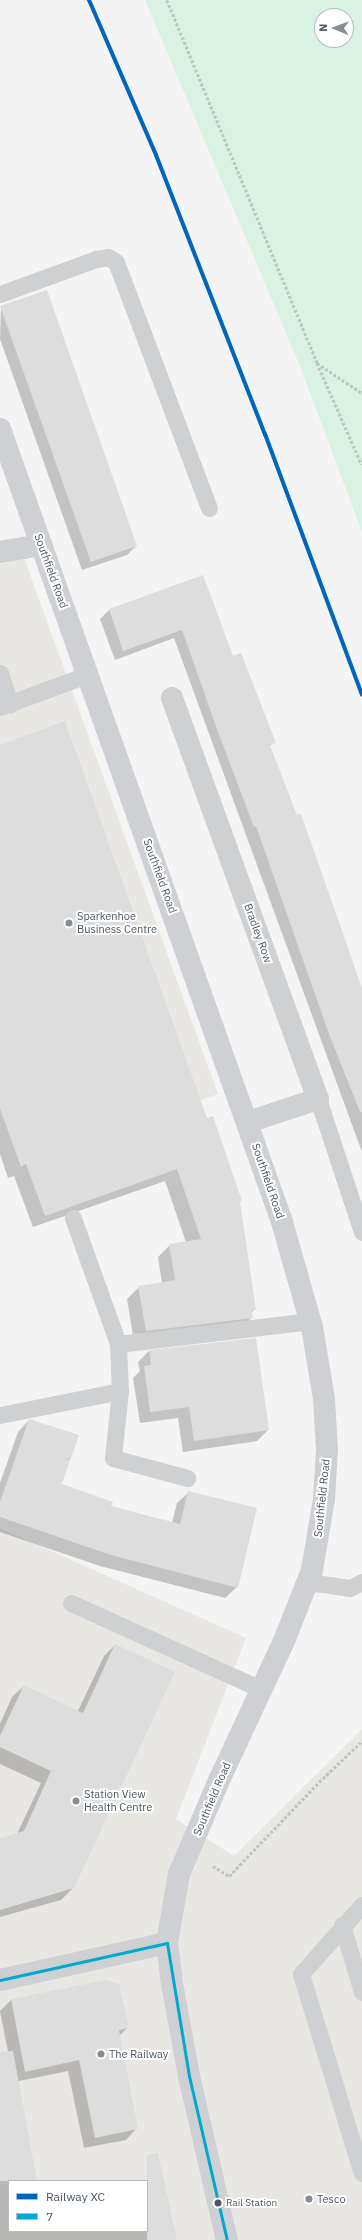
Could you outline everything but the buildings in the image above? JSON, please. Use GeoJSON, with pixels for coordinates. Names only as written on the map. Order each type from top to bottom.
{"type":"FeatureCollection","features":[{"type":"Feature","properties":{"kind":"main road","name":"Southfield Road"},"geometry":{"type":"LineString","coordinates":[[0,429],[248,1122],[282,1222],[311,1321],[323,1393],[327,1449],[322,1522],[308,1582],[284,1641],[261,1689],[180,1874],[167,1943],[171,1978],[189,2076],[227,2240]]}},
{"type":"Feature","properties":{"kind":"street"},"geometry":{"type":"LineString","coordinates":[[0,552],[42,544]]}},
{"type":"Feature","properties":{"kind":"street","name":"Bradley Row"},"geometry":{"type":"LineString","coordinates":[[172,698],[318,1099]]}},
{"type":"Feature","properties":{"kind":"street"},"geometry":{"type":"LineString","coordinates":[[248,1122],[318,1099]]}},
{"type":"Feature","properties":{"kind":"street"},"geometry":{"type":"LineString","coordinates":[[0,1980],[167,1943]]}},
{"type":"Feature","properties":{"kind":"lane"},"geometry":{"type":"LineString","coordinates":[[0,294],[96,259],[108,257],[116,262],[209,508]]}},
{"type":"Feature","properties":{"kind":"lane"},"geometry":{"type":"LineString","coordinates":[[0,673],[5,706],[88,674]]}},
{"type":"Feature","properties":{"kind":"lane"},"geometry":{"type":"LineString","coordinates":[[318,1099],[362,1232]]}},
{"type":"Feature","properties":{"kind":"lane"},"geometry":{"type":"LineString","coordinates":[[73,1218],[118,1344],[120,1391],[113,1458],[187,1478]]}},
{"type":"Feature","properties":{"kind":"lane"},"geometry":{"type":"LineString","coordinates":[[118,1344],[311,1321]]}},
{"type":"Feature","properties":{"kind":"lane"},"geometry":{"type":"LineString","coordinates":[[0,1415],[120,1391]]}},
{"type":"Feature","properties":{"kind":"lane"},"geometry":{"type":"LineString","coordinates":[[308,1582],[350,1588],[362,1582]]}},
{"type":"Feature","properties":{"kind":"lane"},"geometry":{"type":"LineString","coordinates":[[71,1603],[261,1689]]}},
{"type":"Feature","properties":{"kind":"lane"},"geometry":{"type":"LineString","coordinates":[[362,1904],[342,1925],[301,1974],[362,2173]]}},
{"type":"Feature","properties":{"kind":"lane"},"geometry":{"type":"LineString","coordinates":[[342,1925],[362,1992]]}},
{"type":"Feature","properties":{"kind":"path"},"geometry":{"type":"LineString","coordinates":[[167,0],[317,363],[362,464]]}},
{"type":"Feature","properties":{"kind":"path"},"geometry":{"type":"LineString","coordinates":[[317,363],[362,393]]}},
{"type":"Feature","properties":{"kind":"path"},"geometry":{"type":"LineString","coordinates":[[190,1851],[229,1876],[319,1782],[362,1741]]}},
{"type":"Feature","properties":{"kind":"shaded area","name":"Sparkenhoe Business Centre"},"geometry":{"type":"Polygon","coordinates":[[[24,558],[218,1094],[21,1167],[0,1109],[0,562],[24,558]]]}},
{"type":"Feature","properties":{"kind":"shaded area"},"geometry":{"type":"Polygon","coordinates":[[[0,1528],[246,1638],[176,1819],[234,1856],[362,1729],[362,2240],[0,2240],[0,1528]]]}},
{"type":"Feature","properties":{"kind":"green space"},"geometry":{"type":"Polygon","coordinates":[[[145,0],[362,0],[362,532],[300,366],[145,0]]]}},
{"type":"Feature","properties":{"kind":"rail line","name":"XC"},"geometry":{"type":"LineString","coordinates":[[89,0],[156,155],[265,434],[362,695]]}},
{"type":"Feature","properties":{"kind":"transit line","name":"7"},"geometry":{"type":"LineString","coordinates":[[0,1980],[167,1943],[189,2076],[227,2240]]}},
{"type":"Feature","properties":{"kind":"place","name":"Sparkenhoe Business Centre"},"geometry":{"type":"Point","coordinates":[69,923]}},
{"type":"Feature","properties":{"kind":"place","name":"Station View Health Centre"},"geometry":{"type":"Point","coordinates":[76,1801]}},
{"type":"Feature","properties":{"kind":"place","name":"The Railway"},"geometry":{"type":"Point","coordinates":[101,2054]}},
{"type":"Feature","properties":{"kind":"place","name":"Tesco"},"geometry":{"type":"Point","coordinates":[309,2199]}},
{"type":"Feature","properties":{"kind":"place","name":"Rail Station"},"geometry":{"type":"Point","coordinates":[218,2203]}}]}
